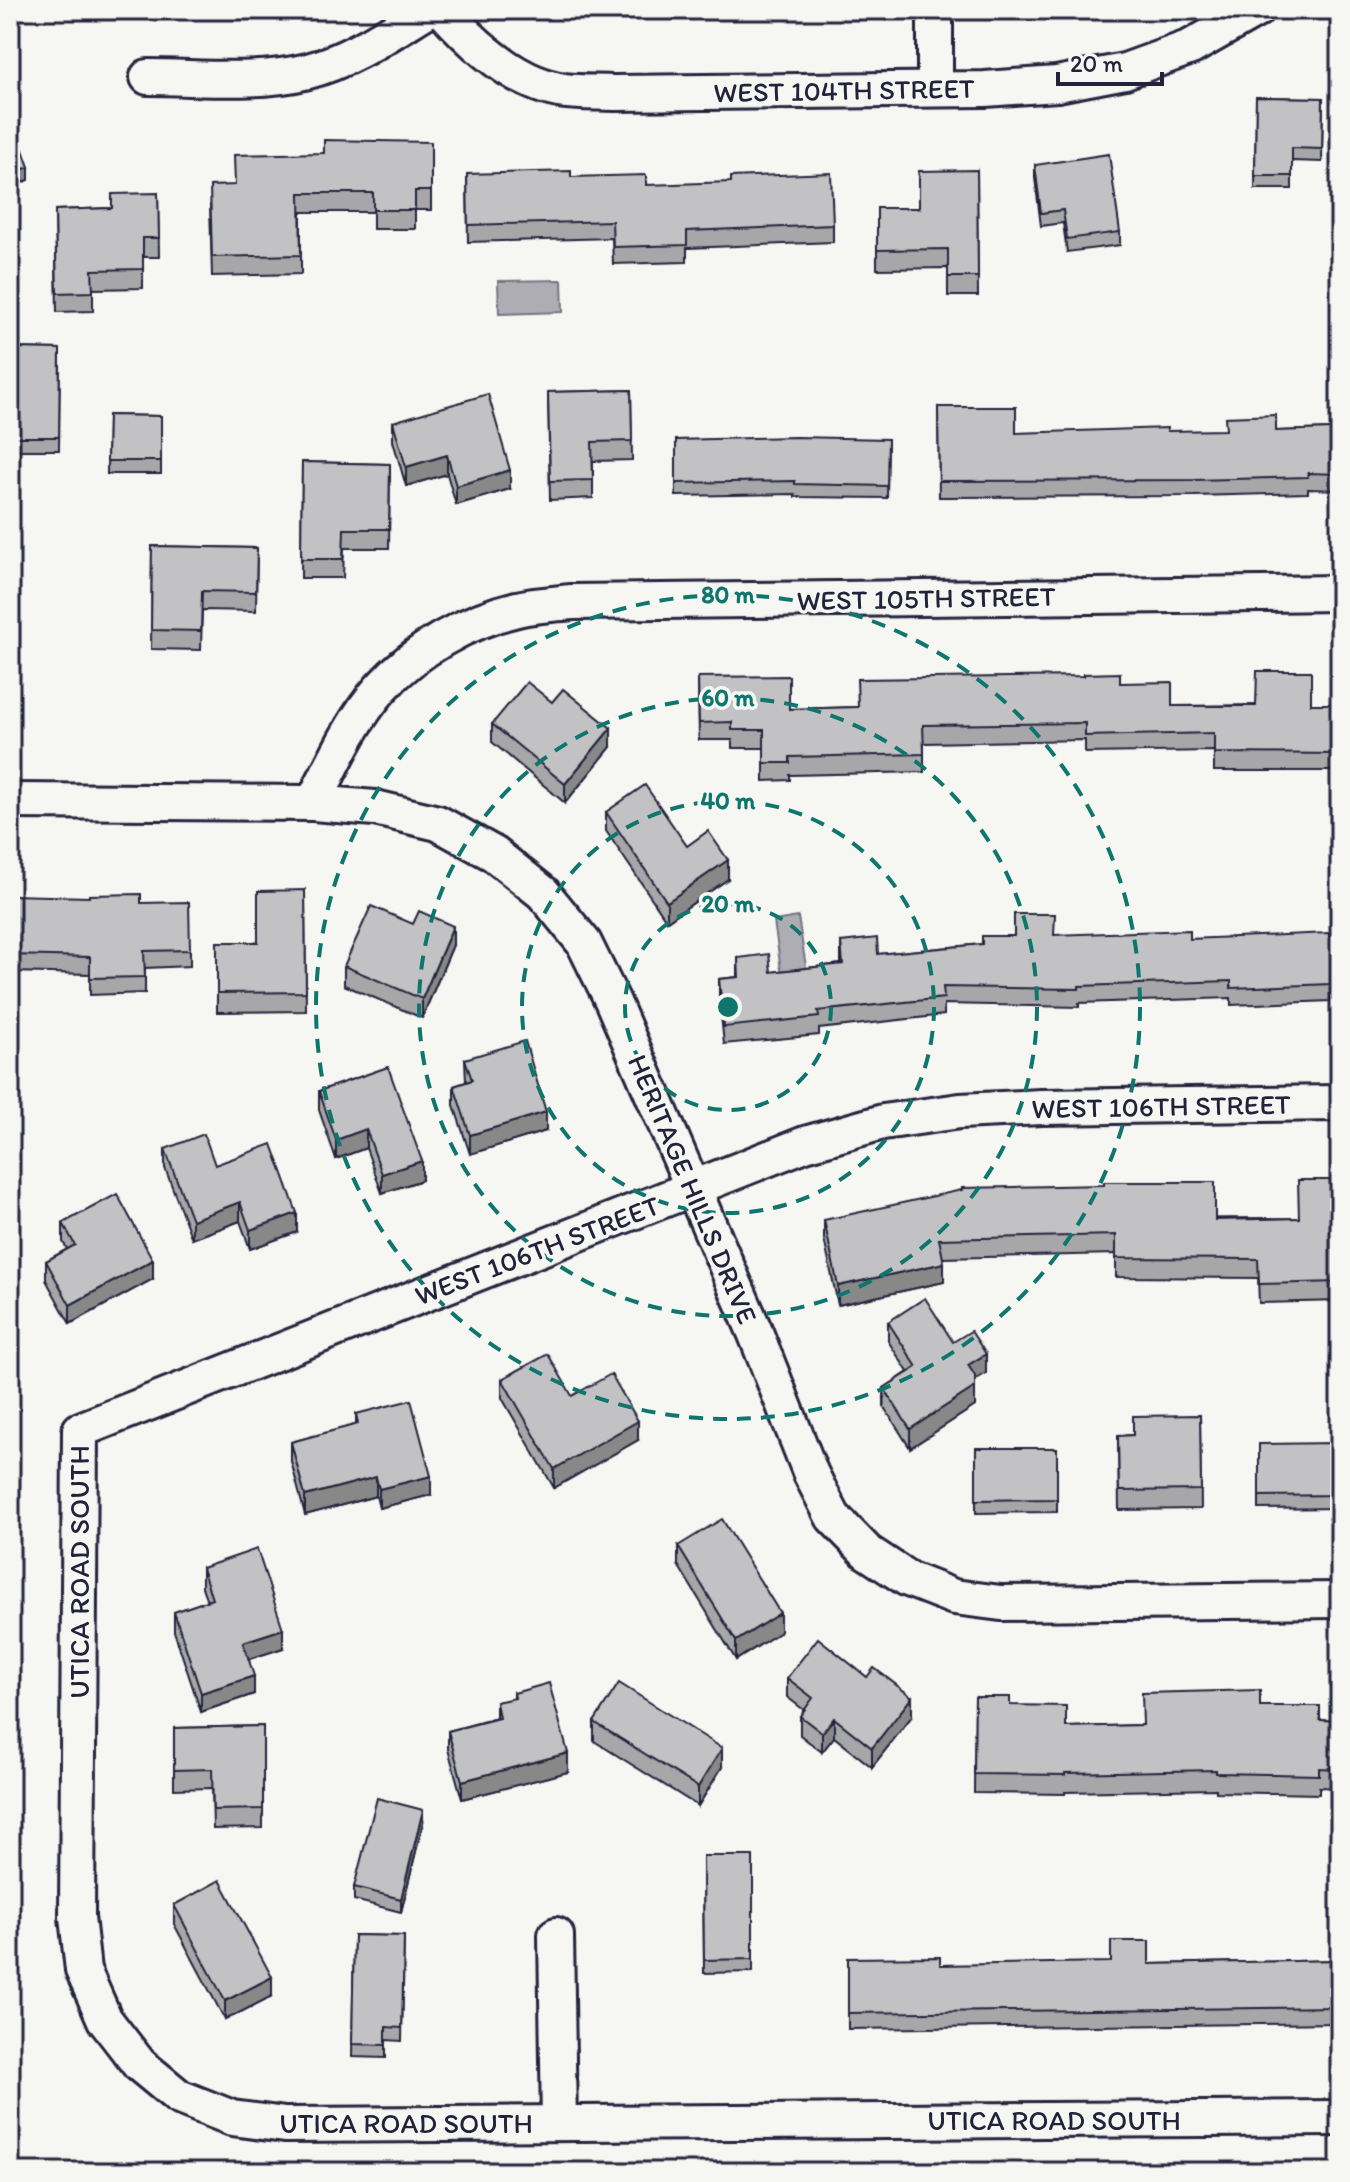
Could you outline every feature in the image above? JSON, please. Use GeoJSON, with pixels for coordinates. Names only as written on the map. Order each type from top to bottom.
{"type":"FeatureCollection","features":[{"type":"Feature","properties":{"kind":"street"},"geometry":{"type":"LineString","coordinates":[[148,77],[260,77],[307,71],[351,56],[427,10]]}},
{"type":"Feature","properties":{"kind":"street","name":"WEST 104TH STREET"},"geometry":{"type":"LineString","coordinates":[[443,10],[472,43],[515,73],[562,91],[615,93],[935,89],[1057,84],[1125,71],[1191,47],[1256,10]]}},
{"type":"Feature","properties":{"kind":"street"},"geometry":{"type":"LineString","coordinates":[[935,10],[935,89]]}},
{"type":"Feature","properties":{"kind":"street","name":"WEST 105TH STREET"},"geometry":{"type":"LineString","coordinates":[[313,803],[351,731],[382,688],[422,653],[469,624],[519,608],[572,602],[1340,593]]}},
{"type":"Feature","properties":{"kind":"street","name":"HERITAGE HILLS DRIVE"},"geometry":{"type":"LineString","coordinates":[[10,801],[313,803],[375,808],[438,823],[494,854],[543,893],[584,943],[612,1000],[755,1332],[811,1474],[833,1517],[867,1552],[908,1579],[954,1597],[1001,1603],[1340,1600]]}},
{"type":"Feature","properties":{"kind":"street","name":"WEST 106TH STREET"},"geometry":{"type":"LineString","coordinates":[[80,1430],[805,1144],[883,1122],[960,1111],[1041,1107],[1340,1103]]}},
{"type":"Feature","properties":{"kind":"street","name":"UTICA ROAD SOUTH"},"geometry":{"type":"LineString","coordinates":[[80,1430],[77,1917],[83,1970],[105,2020],[139,2064],[179,2097],[232,2118],[285,2125],[1340,2118]]}},
{"type":"Feature","properties":{"kind":"street"},"geometry":{"type":"LineString","coordinates":[[556,1935],[559,2123]]}},
{"type":"Feature","properties":{"kind":"shaded area"},"geometry":{"type":"Polygon","coordinates":[[[562,280],[563,312],[499,314],[498,281],[562,280]]]}},
{"type":"Feature","properties":{"kind":"shaded area"},"geometry":{"type":"Polygon","coordinates":[[[798,917],[807,973],[782,977],[774,921],[798,917]]]}},
{"type":"Feature","properties":{"kind":"building"},"geometry":{"type":"Polygon","coordinates":[[[1256,97],[1323,98],[1322,149],[1292,148],[1292,176],[1255,176],[1256,97]]]}},
{"type":"Feature","properties":{"kind":"building"},"geometry":{"type":"Polygon","coordinates":[[[10,113],[29,167],[10,174],[10,113]]]}},
{"type":"Feature","properties":{"kind":"building"},"geometry":{"type":"Polygon","coordinates":[[[324,140],[431,142],[431,191],[415,191],[415,210],[373,210],[373,193],[300,193],[301,255],[212,257],[210,186],[235,185],[234,155],[324,153],[324,140]]]}},
{"type":"Feature","properties":{"kind":"building"},"geometry":{"type":"Polygon","coordinates":[[[1109,154],[1120,232],[1067,239],[1063,210],[1041,213],[1035,165],[1109,154]]]}},
{"type":"Feature","properties":{"kind":"building"},"geometry":{"type":"Polygon","coordinates":[[[977,170],[978,277],[948,277],[948,249],[877,250],[877,208],[919,208],[919,171],[977,170]]]}},
{"type":"Feature","properties":{"kind":"building"},"geometry":{"type":"Polygon","coordinates":[[[571,171],[571,177],[646,175],[646,185],[731,182],[731,177],[831,173],[833,225],[687,231],[687,245],[613,247],[612,221],[468,225],[467,174],[571,171]]]}},
{"type":"Feature","properties":{"kind":"building"},"geometry":{"type":"Polygon","coordinates":[[[158,193],[159,238],[143,238],[143,269],[92,270],[93,292],[57,293],[55,210],[112,208],[112,194],[158,193]]]}},
{"type":"Feature","properties":{"kind":"building"},"geometry":{"type":"Polygon","coordinates":[[[10,348],[60,349],[59,437],[13,437],[10,348]]]}},
{"type":"Feature","properties":{"kind":"building"},"geometry":{"type":"Polygon","coordinates":[[[631,390],[632,441],[592,442],[593,480],[550,481],[548,392],[631,390]]]}},
{"type":"Feature","properties":{"kind":"building"},"geometry":{"type":"Polygon","coordinates":[[[488,394],[510,470],[456,486],[447,455],[406,467],[393,422],[488,394]]]}},
{"type":"Feature","properties":{"kind":"building"},"geometry":{"type":"Polygon","coordinates":[[[938,407],[1016,407],[1016,433],[1167,428],[1167,431],[1226,430],[1225,417],[1276,415],[1276,431],[1332,429],[1332,418],[1340,418],[1340,474],[1194,480],[939,481],[938,407]]]}},
{"type":"Feature","properties":{"kind":"building"},"geometry":{"type":"Polygon","coordinates":[[[108,415],[161,416],[161,461],[107,461],[108,415]]]}},
{"type":"Feature","properties":{"kind":"building"},"geometry":{"type":"Polygon","coordinates":[[[796,437],[888,439],[887,486],[795,484],[795,481],[676,483],[676,440],[796,437]]]}},
{"type":"Feature","properties":{"kind":"building"},"geometry":{"type":"Polygon","coordinates":[[[302,462],[390,464],[389,529],[344,529],[343,559],[301,559],[302,462]]]}},
{"type":"Feature","properties":{"kind":"building"},"geometry":{"type":"Polygon","coordinates":[[[10,498],[16,499],[10,555],[10,498]]]}},
{"type":"Feature","properties":{"kind":"building"},"geometry":{"type":"Polygon","coordinates":[[[152,546],[257,548],[256,592],[202,591],[201,631],[151,630],[152,546]]]}},
{"type":"Feature","properties":{"kind":"building"},"geometry":{"type":"Polygon","coordinates":[[[1257,671],[1311,671],[1311,704],[1340,704],[1340,754],[1214,753],[1214,733],[1085,736],[1085,723],[923,725],[924,754],[790,757],[790,763],[764,763],[764,730],[732,730],[732,722],[699,723],[698,677],[789,676],[789,709],[858,707],[857,679],[1120,673],[1120,683],[1172,682],[1172,706],[1256,706],[1257,671]]]}},
{"type":"Feature","properties":{"kind":"building"},"geometry":{"type":"Polygon","coordinates":[[[527,682],[552,702],[563,689],[611,728],[565,784],[492,724],[527,682]]]}},
{"type":"Feature","properties":{"kind":"building"},"geometry":{"type":"Polygon","coordinates":[[[645,785],[687,846],[708,831],[728,860],[667,902],[606,812],[645,785]]]}},
{"type":"Feature","properties":{"kind":"building"},"geometry":{"type":"Polygon","coordinates":[[[305,890],[306,992],[217,993],[217,942],[258,942],[258,891],[305,890]]]}},
{"type":"Feature","properties":{"kind":"building"},"geometry":{"type":"Polygon","coordinates":[[[141,894],[141,903],[189,902],[190,950],[144,951],[145,977],[90,978],[90,957],[10,955],[10,895],[89,897],[141,894]]]}},
{"type":"Feature","properties":{"kind":"building"},"geometry":{"type":"Polygon","coordinates":[[[371,906],[413,924],[419,911],[453,926],[422,999],[344,966],[371,906]]]}},
{"type":"Feature","properties":{"kind":"building"},"geometry":{"type":"Polygon","coordinates":[[[1014,914],[1055,914],[1054,935],[1190,930],[1190,939],[1329,933],[1329,937],[1340,937],[1340,977],[1331,978],[1331,984],[1231,988],[1231,981],[1079,986],[1079,989],[943,987],[944,998],[818,1011],[819,1017],[724,1027],[719,979],[739,977],[738,958],[769,954],[771,972],[843,964],[841,942],[877,938],[878,954],[982,944],[982,936],[1014,936],[1014,914]]]}},
{"type":"Feature","properties":{"kind":"building"},"geometry":{"type":"Polygon","coordinates":[[[525,1041],[546,1112],[470,1135],[454,1086],[472,1080],[465,1059],[525,1041]]]}},
{"type":"Feature","properties":{"kind":"building"},"geometry":{"type":"Polygon","coordinates":[[[388,1067],[422,1161],[382,1174],[366,1129],[336,1140],[319,1091],[388,1067]]]}},
{"type":"Feature","properties":{"kind":"building"},"geometry":{"type":"Polygon","coordinates":[[[204,1134],[215,1165],[272,1144],[297,1213],[250,1230],[240,1202],[192,1220],[165,1149],[204,1134]]]}},
{"type":"Feature","properties":{"kind":"building"},"geometry":{"type":"Polygon","coordinates":[[[1298,1180],[1340,1180],[1340,1282],[1259,1284],[1258,1259],[1116,1258],[1116,1235],[939,1239],[944,1263],[838,1286],[824,1220],[962,1188],[1104,1185],[1104,1182],[1215,1182],[1215,1220],[1299,1218],[1298,1180]]]}},
{"type":"Feature","properties":{"kind":"building"},"geometry":{"type":"Polygon","coordinates":[[[117,1194],[153,1260],[70,1305],[46,1261],[75,1245],[63,1223],[117,1194]]]}},
{"type":"Feature","properties":{"kind":"building"},"geometry":{"type":"Polygon","coordinates":[[[925,1298],[953,1342],[971,1331],[986,1354],[968,1365],[975,1376],[975,1387],[910,1429],[884,1388],[917,1367],[888,1322],[925,1298]]]}},
{"type":"Feature","properties":{"kind":"building"},"geometry":{"type":"Polygon","coordinates":[[[548,1354],[572,1396],[611,1374],[638,1421],[554,1469],[502,1379],[548,1354]]]}},
{"type":"Feature","properties":{"kind":"building"},"geometry":{"type":"Polygon","coordinates":[[[411,1400],[431,1476],[379,1489],[376,1477],[305,1496],[291,1442],[358,1424],[356,1414],[411,1400]]]}},
{"type":"Feature","properties":{"kind":"building"},"geometry":{"type":"Polygon","coordinates":[[[1200,1415],[1201,1490],[1119,1491],[1118,1436],[1133,1435],[1133,1416],[1200,1415]]]}},
{"type":"Feature","properties":{"kind":"building"},"geometry":{"type":"Polygon","coordinates":[[[1335,1443],[1335,1446],[1340,1446],[1340,1495],[1259,1496],[1259,1444],[1335,1443]]]}},
{"type":"Feature","properties":{"kind":"building"},"geometry":{"type":"Polygon","coordinates":[[[976,1448],[1057,1448],[1057,1499],[976,1500],[976,1448]]]}},
{"type":"Feature","properties":{"kind":"building"},"geometry":{"type":"Polygon","coordinates":[[[722,1519],[780,1613],[736,1641],[678,1546],[722,1519]]]}},
{"type":"Feature","properties":{"kind":"building"},"geometry":{"type":"Polygon","coordinates":[[[257,1549],[283,1629],[243,1642],[254,1676],[201,1693],[174,1612],[212,1599],[202,1568],[257,1549]]]}},
{"type":"Feature","properties":{"kind":"building"},"geometry":{"type":"Polygon","coordinates":[[[818,1638],[867,1677],[874,1668],[912,1697],[872,1748],[834,1718],[822,1733],[800,1716],[813,1698],[787,1678],[818,1638]]]}},
{"type":"Feature","properties":{"kind":"building"},"geometry":{"type":"Polygon","coordinates":[[[549,1683],[568,1753],[462,1781],[448,1731],[499,1718],[496,1702],[515,1698],[514,1693],[549,1683]]]}},
{"type":"Feature","properties":{"kind":"building"},"geometry":{"type":"Polygon","coordinates":[[[619,1683],[722,1748],[698,1787],[594,1722],[619,1683]]]}},
{"type":"Feature","properties":{"kind":"building"},"geometry":{"type":"Polygon","coordinates":[[[1260,1690],[1260,1706],[1320,1706],[1320,1720],[1340,1721],[1340,1769],[1319,1768],[1319,1775],[1216,1773],[1216,1770],[1065,1775],[974,1774],[975,1697],[1010,1697],[1010,1705],[1066,1706],[1066,1727],[1143,1725],[1142,1693],[1260,1690]]]}},
{"type":"Feature","properties":{"kind":"building"},"geometry":{"type":"Polygon","coordinates":[[[263,1726],[263,1809],[213,1810],[212,1769],[174,1770],[174,1728],[263,1726]]]}},
{"type":"Feature","properties":{"kind":"building"},"geometry":{"type":"Polygon","coordinates":[[[377,1798],[423,1810],[401,1899],[354,1887],[377,1798]]]}},
{"type":"Feature","properties":{"kind":"building"},"geometry":{"type":"Polygon","coordinates":[[[703,1856],[753,1856],[753,1959],[704,1960],[703,1856]]]}},
{"type":"Feature","properties":{"kind":"building"},"geometry":{"type":"Polygon","coordinates":[[[220,1880],[272,1977],[225,2001],[174,1905],[220,1880]]]}},
{"type":"Feature","properties":{"kind":"building"},"geometry":{"type":"Polygon","coordinates":[[[354,1935],[404,1936],[402,2028],[386,2027],[386,2045],[352,2044],[354,1935]]]}},
{"type":"Feature","properties":{"kind":"building"},"geometry":{"type":"Polygon","coordinates":[[[1111,1941],[1149,1941],[1149,1964],[1340,1960],[1340,2007],[848,2013],[848,1958],[940,1957],[940,1965],[1111,1962],[1111,1941]]]}}]}
